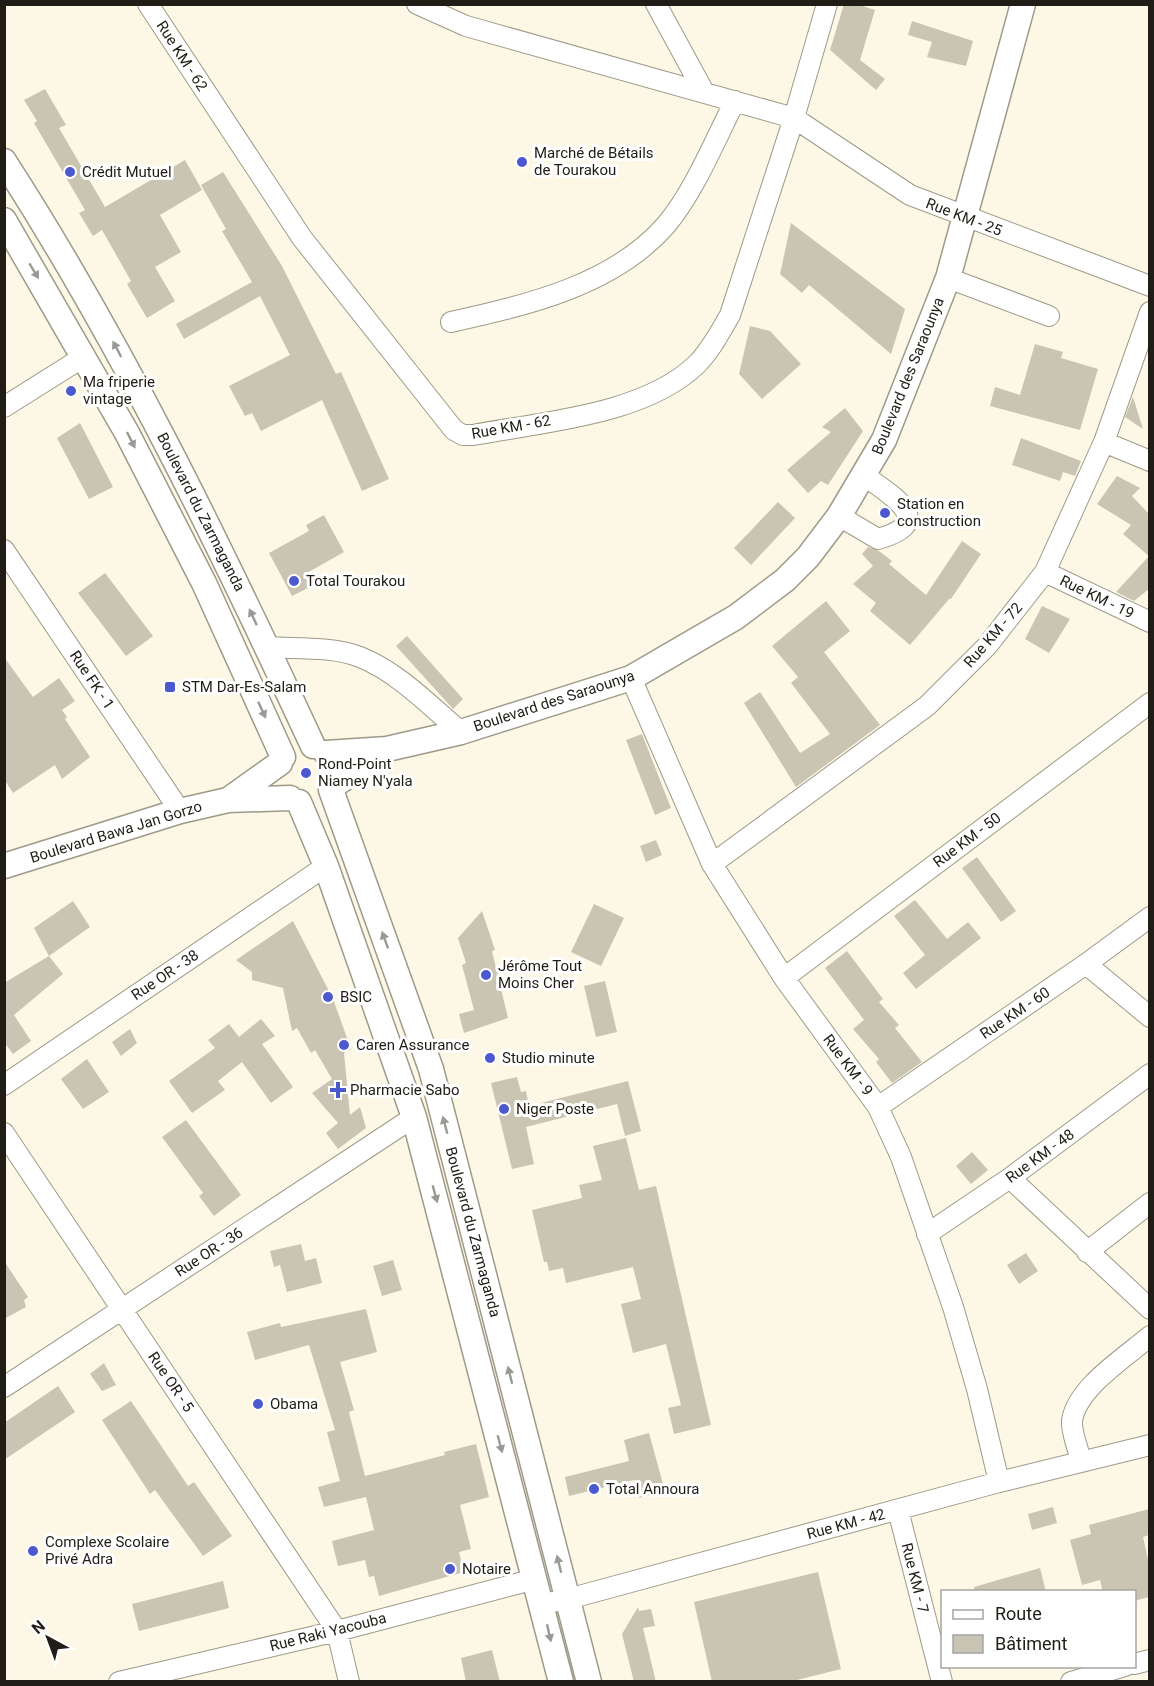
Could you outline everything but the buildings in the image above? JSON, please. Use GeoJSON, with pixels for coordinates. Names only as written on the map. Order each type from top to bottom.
{"type":"FeatureCollection","features":[{"type":"Feature","properties":{"kind":"main road","name":"Boulevard des Saraounya"},"geometry":{"type":"LineString","coordinates":[[320,749],[387,749],[461,732],[631,678],[736,617],[785,580],[808,557],[865,476],[884,440],[948,278],[1023,4]]}},
{"type":"Feature","properties":{"kind":"main road","name":"Boulevard du Zarmaganda"},"geometry":{"type":"LineString","coordinates":[[4,161],[105,327],[234,576],[267,647],[320,749]]}},
{"type":"Feature","properties":{"kind":"main road","name":"Boulevard du Zarmaganda"},"geometry":{"type":"LineString","coordinates":[[4,220],[128,433],[204,583],[282,760]]}},
{"type":"Feature","properties":{"kind":"main road"},"geometry":{"type":"LineString","coordinates":[[297,747],[320,749],[334,765],[332,788],[317,801],[295,800],[284,793],[278,779],[282,760],[297,747]]}},
{"type":"Feature","properties":{"kind":"main road","name":"Boulevard des Saraounya"},"geometry":{"type":"LineString","coordinates":[[332,788],[387,749]]}},
{"type":"Feature","properties":{"kind":"main road","name":"Boulevard Bawa Jan Gorzo"},"geometry":{"type":"LineString","coordinates":[[228,800],[282,760]]}},
{"type":"Feature","properties":{"kind":"main road","name":"Boulevard du Zarmaganda"},"geometry":{"type":"LineString","coordinates":[[332,788],[430,1069],[589,1682]]}},
{"type":"Feature","properties":{"kind":"main road","name":"Boulevard Bawa Jan Gorzo"},"geometry":{"type":"LineString","coordinates":[[7,860],[180,811],[228,800],[295,800]]}},
{"type":"Feature","properties":{"kind":"main road","name":"Boulevard du Zarmaganda"},"geometry":{"type":"LineString","coordinates":[[295,800],[326,866],[414,1117],[561,1682]]}},
{"type":"Feature","properties":{"kind":"street","name":"Rue KM - 62"},"geometry":{"type":"LineString","coordinates":[[148,4],[302,238],[454,430],[463,435],[625,405],[661,390],[696,364],[715,342],[730,315],[794,118],[827,4]]}},
{"type":"Feature","properties":{"kind":"street","name":"Rue KM - 25"},"geometry":{"type":"LineString","coordinates":[[417,4],[466,26],[794,118],[910,195],[1149,286]]}},
{"type":"Feature","properties":{"kind":"street"},"geometry":{"type":"LineString","coordinates":[[656,4],[704,92]]}},
{"type":"Feature","properties":{"kind":"street"},"geometry":{"type":"LineString","coordinates":[[451,322],[532,304],[605,273],[647,243],[666,224],[692,184],[735,100]]}},
{"type":"Feature","properties":{"kind":"street"},"geometry":{"type":"LineString","coordinates":[[948,278],[1049,316]]}},
{"type":"Feature","properties":{"kind":"street","name":"Rue KM - 72"},"geometry":{"type":"LineString","coordinates":[[712,864],[927,706],[987,646],[1045,572],[1104,442],[1149,312]]}},
{"type":"Feature","properties":{"kind":"street"},"geometry":{"type":"LineString","coordinates":[[4,407],[85,356]]}},
{"type":"Feature","properties":{"kind":"street"},"geometry":{"type":"LineString","coordinates":[[1104,442],[1149,461]]}},
{"type":"Feature","properties":{"kind":"street"},"geometry":{"type":"LineString","coordinates":[[839,516],[878,539],[894,534],[907,521],[908,513],[904,505],[865,476]]}},
{"type":"Feature","properties":{"kind":"street","name":"Rue FK - 1"},"geometry":{"type":"LineString","coordinates":[[4,550],[180,811]]}},
{"type":"Feature","properties":{"kind":"street","name":"Rue KM - 19"},"geometry":{"type":"LineString","coordinates":[[1045,572],[1149,622]]}},
{"type":"Feature","properties":{"kind":"street"},"geometry":{"type":"LineString","coordinates":[[267,647],[318,650],[359,657],[393,676],[461,732]]}},
{"type":"Feature","properties":{"kind":"street","name":"Rue KM - 9"},"geometry":{"type":"LineString","coordinates":[[631,678],[712,864],[784,978],[878,1107],[901,1157],[977,1389],[999,1482]]}},
{"type":"Feature","properties":{"kind":"street","name":"Rue KM - 50"},"geometry":{"type":"LineString","coordinates":[[784,978],[1149,703]]}},
{"type":"Feature","properties":{"kind":"street","name":"Rue OR - 38"},"geometry":{"type":"LineString","coordinates":[[4,1085],[326,866]]}},
{"type":"Feature","properties":{"kind":"street","name":"Rue KM - 60"},"geometry":{"type":"LineString","coordinates":[[878,1107],[1086,964],[1149,917]]}},
{"type":"Feature","properties":{"kind":"street"},"geometry":{"type":"LineString","coordinates":[[1086,964],[1149,1017]]}},
{"type":"Feature","properties":{"kind":"street","name":"Rue KM - 48"},"geometry":{"type":"LineString","coordinates":[[927,1234],[1010,1178],[1149,1074]]}},
{"type":"Feature","properties":{"kind":"street","name":"Rue OR - 36"},"geometry":{"type":"LineString","coordinates":[[4,1388],[414,1117]]}},
{"type":"Feature","properties":{"kind":"street","name":"Rue OR - 5"},"geometry":{"type":"LineString","coordinates":[[4,1133],[337,1631]]}},
{"type":"Feature","properties":{"kind":"street"},"geometry":{"type":"LineString","coordinates":[[1010,1178],[1149,1309]]}},
{"type":"Feature","properties":{"kind":"street"},"geometry":{"type":"LineString","coordinates":[[1087,1252],[1149,1203]]}},
{"type":"Feature","properties":{"kind":"street"},"geometry":{"type":"LineString","coordinates":[[1081,1462],[1072,1422],[1077,1406],[1086,1390],[1149,1336]]}},
{"type":"Feature","properties":{"kind":"street","name":"Rue KM - 42"},"geometry":{"type":"LineString","coordinates":[[542,1604],[568,1599],[999,1482],[1149,1445]]}},
{"type":"Feature","properties":{"kind":"street","name":"Rue KM - 7"},"geometry":{"type":"LineString","coordinates":[[898,1510],[942,1682]]}},
{"type":"Feature","properties":{"kind":"street","name":"Rue Raki Yacouba"},"geometry":{"type":"LineString","coordinates":[[119,1682],[337,1631],[536,1580]]}},
{"type":"Feature","properties":{"kind":"street"},"geometry":{"type":"LineString","coordinates":[[337,1631],[349,1682]]}},
{"type":"Feature","properties":{"kind":"street"},"geometry":{"type":"LineString","coordinates":[[1071,1682],[1118,1668]]}},
{"type":"Feature","properties":{"kind":"place","name":"Marché de Bétails de Tourakou"},"geometry":{"type":"Point","coordinates":[522,162]}},
{"type":"Feature","properties":{"kind":"place","name":"Crédit Mutuel"},"geometry":{"type":"Point","coordinates":[70,172]}},
{"type":"Feature","properties":{"kind":"place","name":"Ma friperie vintage"},"geometry":{"type":"Point","coordinates":[71,391]}},
{"type":"Feature","properties":{"kind":"place","name":"Station en construction"},"geometry":{"type":"Point","coordinates":[885,513]}},
{"type":"Feature","properties":{"kind":"place","name":"Total Tourakou"},"geometry":{"type":"Point","coordinates":[294,581]}},
{"type":"Feature","properties":{"kind":"place","name":"STM Dar-Es-Salam"},"geometry":{"type":"Point","coordinates":[170,687]}},
{"type":"Feature","properties":{"kind":"place","name":"Rond-Point Niamey N'yala"},"geometry":{"type":"Point","coordinates":[306,773]}},
{"type":"Feature","properties":{"kind":"place","name":"Jérôme Tout Moins Cher"},"geometry":{"type":"Point","coordinates":[486,975]}},
{"type":"Feature","properties":{"kind":"place","name":"BSIC"},"geometry":{"type":"Point","coordinates":[328,997]}},
{"type":"Feature","properties":{"kind":"place","name":"Caren Assurance"},"geometry":{"type":"Point","coordinates":[344,1045]}},
{"type":"Feature","properties":{"kind":"place","name":"Studio minute"},"geometry":{"type":"Point","coordinates":[490,1058]}},
{"type":"Feature","properties":{"kind":"place","name":"Pharmacie Sabo"},"geometry":{"type":"Point","coordinates":[338,1090]}},
{"type":"Feature","properties":{"kind":"place","name":"Niger Poste"},"geometry":{"type":"Point","coordinates":[504,1109]}},
{"type":"Feature","properties":{"kind":"place","name":"Obama"},"geometry":{"type":"Point","coordinates":[258,1404]}},
{"type":"Feature","properties":{"kind":"place","name":"Total Annoura"},"geometry":{"type":"Point","coordinates":[594,1489]}},
{"type":"Feature","properties":{"kind":"place","name":"Complexe Scolaire Privé Adra"},"geometry":{"type":"Point","coordinates":[33,1551]}},
{"type":"Feature","properties":{"kind":"place","name":"Notaire"},"geometry":{"type":"Point","coordinates":[450,1569]}}]}
